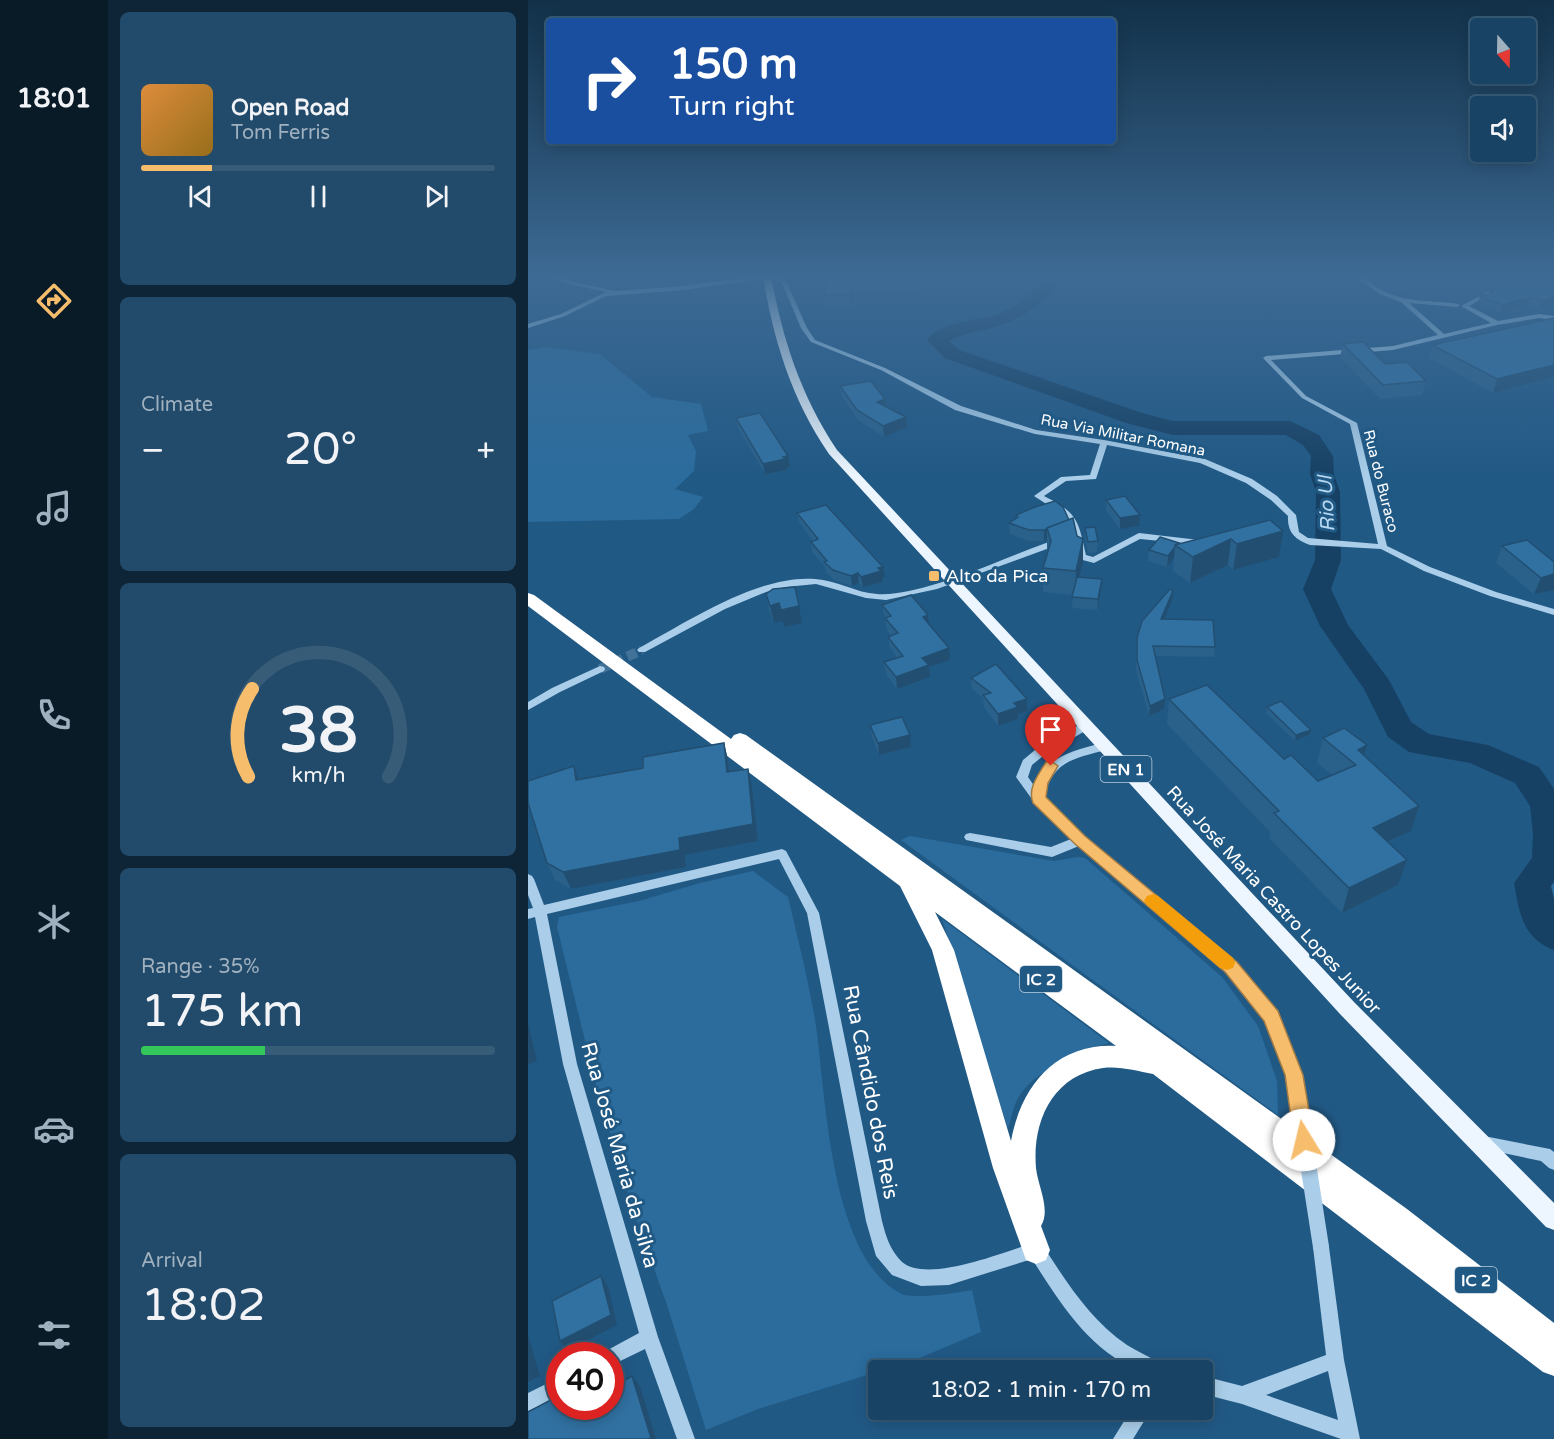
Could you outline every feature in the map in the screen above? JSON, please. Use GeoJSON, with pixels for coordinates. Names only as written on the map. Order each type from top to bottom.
{"type":"FeatureCollection","features":[{"type":"Feature","properties":{"kind":"highway","name":"IC 2"},"geometry":{"type":"LineString","coordinates":[[528,584],[1397,1219],[1554,1341]]}},
{"type":"Feature","properties":{"kind":"highway","name":"IC 2"},"geometry":{"type":"LineString","coordinates":[[528,598],[1159,1064],[1554,1361]]}},
{"type":"Feature","properties":{"kind":"highway"},"geometry":{"type":"LineString","coordinates":[[904,876],[921,903],[943,950],[1006,1168],[1036,1250]]}},
{"type":"Feature","properties":{"kind":"highway"},"geometry":{"type":"LineString","coordinates":[[1036,1250],[1023,1164],[1025,1124],[1038,1095],[1054,1078],[1072,1066],[1105,1057],[1159,1064]]}},
{"type":"Feature","properties":{"kind":"main road","name":"Rua José Maria Castro Lopes Junior"},"geometry":{"type":"LineString","coordinates":[[781,342],[806,409],[817,430],[833,452],[1347,1008],[1554,1219]]}},
{"type":"Feature","properties":{"kind":"street","name":"Rua Via Militar Romana"},"geometry":{"type":"LineString","coordinates":[[818,342],[883,369],[958,408],[996,421],[1035,432],[1104,442],[1202,461],[1249,481],[1274,498],[1292,515],[1286,526],[1298,538],[1310,542],[1383,547],[1427,569],[1493,594],[1554,612]]}},
{"type":"Feature","properties":{"kind":"street","name":"Rua do Buraco"},"geometry":{"type":"LineString","coordinates":[[1383,547],[1353,423],[1304,397],[1266,358],[1393,348],[1415,342]]}},
{"type":"Feature","properties":{"kind":"street"},"geometry":{"type":"LineString","coordinates":[[1104,442],[1094,477],[1064,479],[1038,496],[1067,510],[1076,524],[1082,558],[1094,560],[1139,536],[1208,543]]}},
{"type":"Feature","properties":{"kind":"street"},"geometry":{"type":"LineString","coordinates":[[642,650],[762,590],[806,581],[826,581],[867,595],[886,597],[949,580],[1050,542],[1077,535]]}},
{"type":"Feature","properties":{"kind":"street"},"geometry":{"type":"LineString","coordinates":[[528,706],[600,669]]}},
{"type":"Feature","properties":{"kind":"street"},"geometry":{"type":"LineString","coordinates":[[1086,724],[1039,753],[1027,763],[1022,777],[1038,799],[1080,840],[1231,967],[1272,1017],[1294,1075],[1321,1247],[1335,1360],[1350,1436]]}},
{"type":"Feature","properties":{"kind":"street"},"geometry":{"type":"LineString","coordinates":[[1038,799],[1041,783],[1051,766],[1105,746]]}},
{"type":"Feature","properties":{"kind":"street"},"geometry":{"type":"LineString","coordinates":[[970,837],[1052,852],[1080,840]]}},
{"type":"Feature","properties":{"kind":"street","name":"Rua Cândido dos Reis"},"geometry":{"type":"LineString","coordinates":[[534,912],[782,854],[813,913],[874,1221],[882,1250],[898,1269],[921,1278],[949,1277],[1036,1250]]}},
{"type":"Feature","properties":{"kind":"street","name":"Rua José Maria da Silva"},"geometry":{"type":"LineString","coordinates":[[528,879],[570,1064],[649,1337],[686,1439]]}},
{"type":"Feature","properties":{"kind":"street"},"geometry":{"type":"LineString","coordinates":[[1477,1142],[1545,1154],[1554,1163]]}},
{"type":"Feature","properties":{"kind":"street"},"geometry":{"type":"LineString","coordinates":[[1036,1250],[1056,1282],[1086,1319],[1120,1350],[1138,1360]]}},
{"type":"Feature","properties":{"kind":"street"},"geometry":{"type":"LineString","coordinates":[[624,1350],[649,1337]]}},
{"type":"Feature","properties":{"kind":"street"},"geometry":{"type":"LineString","coordinates":[[1242,1395],[1335,1360]]}},
{"type":"Feature","properties":{"kind":"street"},"geometry":{"type":"LineString","coordinates":[[1213,1388],[1242,1395],[1350,1436]]}},
{"type":"Feature","properties":{"kind":"street"},"geometry":{"type":"LineString","coordinates":[[528,1402],[546,1393]]}},
{"type":"Feature","properties":{"kind":"street"},"geometry":{"type":"LineString","coordinates":[[1122,1439],[1135,1420]]}},
{"type":"Feature","properties":{"kind":"shaded area"},"geometry":{"type":"Polygon","coordinates":[[[545,347],[600,354],[652,397],[701,404],[708,431],[688,435],[696,451],[694,471],[675,489],[703,497],[694,509],[679,519],[528,522],[528,350],[545,347]]]}},
{"type":"Feature","properties":{"kind":"shaded area"},"geometry":{"type":"Polygon","coordinates":[[[910,836],[1054,861],[1085,858],[1222,977],[1258,1026],[1277,1081],[1278,1115],[901,840],[910,836]]]}},
{"type":"Feature","properties":{"kind":"shaded area"},"geometry":{"type":"Polygon","coordinates":[[[1554,865],[1554,926],[1545,909],[1542,895],[1545,881],[1554,865]]]}},
{"type":"Feature","properties":{"kind":"shaded area"},"geometry":{"type":"Polygon","coordinates":[[[753,871],[788,897],[816,1026],[836,1172],[845,1211],[859,1246],[877,1274],[900,1293],[924,1296],[972,1290],[981,1332],[915,1360],[868,1360],[868,1375],[758,1409],[706,1430],[667,1305],[631,1204],[597,1089],[557,927],[559,917],[639,901],[700,883],[753,871]]]}},
{"type":"Feature","properties":{"kind":"shaded area"},"geometry":{"type":"Polygon","coordinates":[[[942,919],[1109,1043],[1059,1063],[1034,1079],[1018,1098],[1008,1129],[942,919]]]}},
{"type":"Feature","properties":{"kind":"building"},"geometry":{"type":"Polygon","coordinates":[[[1363,342],[1385,364],[1407,362],[1426,381],[1383,385],[1343,344],[1363,342]]]}},
{"type":"Feature","properties":{"kind":"building"},"geometry":{"type":"Polygon","coordinates":[[[1445,342],[1554,342],[1554,365],[1497,379],[1432,345],[1445,342]]]}},
{"type":"Feature","properties":{"kind":"building"},"geometry":{"type":"Polygon","coordinates":[[[871,381],[885,399],[877,402],[906,417],[883,426],[857,410],[840,386],[871,381]]]}},
{"type":"Feature","properties":{"kind":"building"},"geometry":{"type":"Polygon","coordinates":[[[760,413],[788,456],[783,457],[785,459],[763,464],[736,418],[760,413]]]}},
{"type":"Feature","properties":{"kind":"building"},"geometry":{"type":"Polygon","coordinates":[[[1125,496],[1140,515],[1120,518],[1106,500],[1125,496]]]}},
{"type":"Feature","properties":{"kind":"building"},"geometry":{"type":"Polygon","coordinates":[[[1055,501],[1063,507],[1069,520],[1044,530],[1029,530],[1009,523],[1018,517],[1016,515],[1055,501]]]}},
{"type":"Feature","properties":{"kind":"building"},"geometry":{"type":"Polygon","coordinates":[[[826,505],[883,567],[878,568],[881,571],[861,577],[858,573],[851,576],[833,570],[824,562],[827,561],[811,542],[818,539],[797,513],[826,505]]]}},
{"type":"Feature","properties":{"kind":"building"},"geometry":{"type":"Polygon","coordinates":[[[1073,518],[1077,536],[1083,539],[1076,571],[1043,568],[1051,541],[1047,528],[1073,518]]]}},
{"type":"Feature","properties":{"kind":"building"},"geometry":{"type":"Polygon","coordinates":[[[1270,520],[1283,531],[1237,544],[1231,539],[1193,557],[1175,545],[1270,520]]]}},
{"type":"Feature","properties":{"kind":"building"},"geometry":{"type":"Polygon","coordinates":[[[1095,527],[1098,541],[1088,542],[1085,528],[1095,527]]]}},
{"type":"Feature","properties":{"kind":"building"},"geometry":{"type":"Polygon","coordinates":[[[1160,537],[1179,543],[1168,556],[1149,550],[1160,537]]]}},
{"type":"Feature","properties":{"kind":"building"},"geometry":{"type":"Polygon","coordinates":[[[1527,540],[1554,562],[1554,574],[1541,578],[1502,546],[1527,540]]]}},
{"type":"Feature","properties":{"kind":"building"},"geometry":{"type":"Polygon","coordinates":[[[1077,577],[1102,579],[1098,599],[1072,597],[1077,577]]]}},
{"type":"Feature","properties":{"kind":"building"},"geometry":{"type":"Polygon","coordinates":[[[795,587],[799,606],[781,610],[779,603],[770,606],[766,594],[773,589],[795,587]]]}},
{"type":"Feature","properties":{"kind":"building"},"geometry":{"type":"Polygon","coordinates":[[[1170,589],[1173,591],[1161,619],[1213,620],[1215,647],[1153,646],[1165,699],[1150,706],[1137,660],[1137,638],[1142,621],[1170,589]]]}},
{"type":"Feature","properties":{"kind":"building"},"geometry":{"type":"Polygon","coordinates":[[[911,595],[928,615],[923,617],[949,648],[922,658],[929,665],[896,677],[884,662],[903,656],[888,637],[898,633],[885,618],[891,616],[882,605],[911,595]]]}},
{"type":"Feature","properties":{"kind":"building"},"geometry":{"type":"Polygon","coordinates":[[[996,664],[1027,699],[1014,703],[1018,707],[998,714],[983,695],[991,693],[971,678],[996,664]]]}},
{"type":"Feature","properties":{"kind":"building"},"geometry":{"type":"Polygon","coordinates":[[[1207,685],[1284,759],[1291,755],[1318,781],[1356,765],[1323,738],[1344,728],[1367,745],[1358,750],[1419,806],[1373,828],[1407,860],[1349,888],[1274,813],[1279,811],[1169,699],[1207,685]]]}},
{"type":"Feature","properties":{"kind":"building"},"geometry":{"type":"Polygon","coordinates":[[[1281,701],[1311,730],[1296,735],[1267,707],[1281,701]]]}},
{"type":"Feature","properties":{"kind":"building"},"geometry":{"type":"Polygon","coordinates":[[[902,717],[910,735],[878,743],[870,725],[902,717]]]}},
{"type":"Feature","properties":{"kind":"building"},"geometry":{"type":"Polygon","coordinates":[[[724,743],[727,772],[748,769],[753,824],[679,838],[680,850],[563,872],[547,863],[528,803],[528,781],[574,766],[576,780],[643,768],[643,757],[724,743]]]}},
{"type":"Feature","properties":{"kind":"building"},"geometry":{"type":"Polygon","coordinates":[[[601,1276],[611,1315],[560,1341],[552,1301],[601,1276]]]}},
{"type":"Feature","properties":{"kind":"building"},"geometry":{"type":"Polygon","coordinates":[[[632,1376],[651,1438],[528,1439],[528,1412],[546,1402],[546,1420],[624,1420],[624,1381],[632,1376]]]}},
{"type":"Feature","properties":{"kind":"waterway","name":"Rio Ul"},"geometry":{"type":"LineString","coordinates":[[939,342],[952,354],[1134,418],[1173,428],[1290,428],[1311,440],[1322,456],[1322,474],[1328,492],[1328,560],[1317,589],[1334,626],[1378,687],[1399,729],[1420,744],[1476,753],[1527,775],[1547,805],[1551,834],[1550,862],[1532,883],[1539,916],[1554,934]]}},
{"type":"Feature","properties":{"kind":"tunnel"},"geometry":{"type":"LineString","coordinates":[[600,669],[642,650]]}},
{"type":"Feature","properties":{"kind":"slow traffic"},"geometry":{"type":"LineString","coordinates":[[1153,901],[1227,963]]}},
{"type":"Feature","properties":{"kind":"place","name":"Alto da Pica"},"geometry":{"type":"Point","coordinates":[934,576]}},
{"type":"Feature","properties":{"kind":"route"},"geometry":{"type":"LineString","coordinates":[[1051,766],[1041,783],[1038,799],[1080,840],[1231,967],[1272,1017],[1294,1075],[1304,1140]]}}]}
